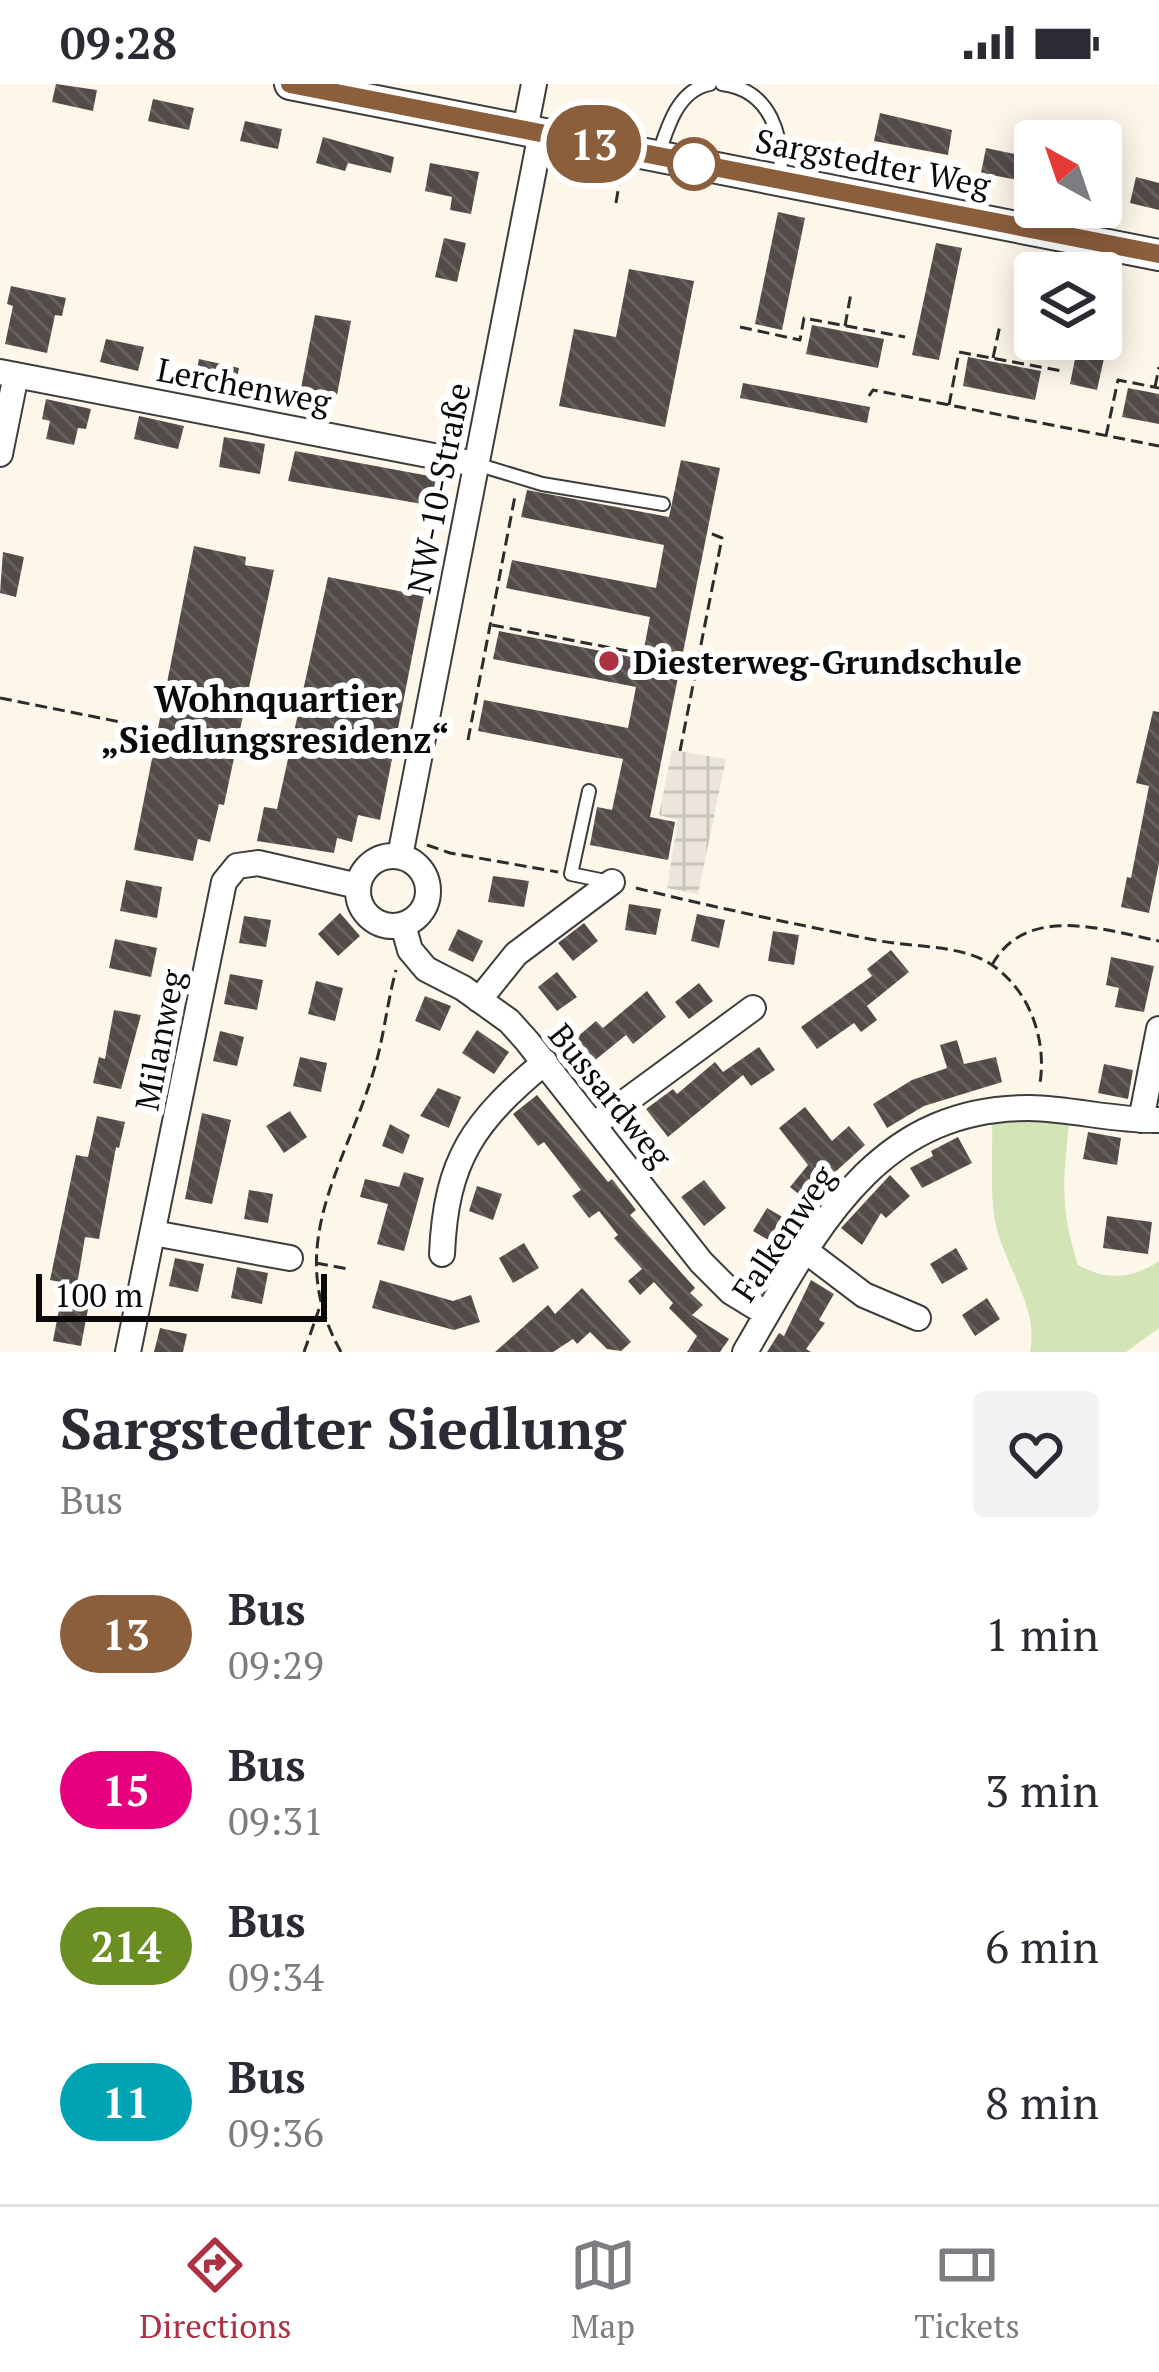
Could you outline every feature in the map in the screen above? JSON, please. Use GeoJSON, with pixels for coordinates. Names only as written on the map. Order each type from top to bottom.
{"type":"FeatureCollection","features":[{"type":"Feature","properties":{"kind":"street","name":"Sargstedter Weg"},"geometry":{"type":"LineString","coordinates":[[290,84],[1159,254]]}},
{"type":"Feature","properties":{"kind":"street","name":"NW-10-Straße"},"geometry":{"type":"LineString","coordinates":[[400,856],[533,132],[534,84]]}},
{"type":"Feature","properties":{"kind":"street","name":"Lerchenweg"},"geometry":{"type":"LineString","coordinates":[[8,373],[475,464]]}},
{"type":"Feature","properties":{"kind":"street"},"geometry":{"type":"LineString","coordinates":[[0,454],[8,373]]}},
{"type":"Feature","properties":{"kind":"street"},"geometry":{"type":"LineString","coordinates":[[400,856],[424,874],[428,890],[406,937],[365,913],[358,886],[372,862],[400,856]]}},
{"type":"Feature","properties":{"kind":"street","name":"Milanweg"},"geometry":{"type":"LineString","coordinates":[[128,1352],[224,882],[236,866],[258,863],[358,886]]}},
{"type":"Feature","properties":{"kind":"street"},"geometry":{"type":"LineString","coordinates":[[479,1000],[516,954],[612,882]]}},
{"type":"Feature","properties":{"kind":"street","name":"Bussardweg"},"geometry":{"type":"LineString","coordinates":[[406,937],[426,969],[509,1021],[700,1262],[731,1292],[767,1314]]}},
{"type":"Feature","properties":{"kind":"street"},"geometry":{"type":"LineString","coordinates":[[595,1124],[753,1008]]}},
{"type":"Feature","properties":{"kind":"street"},"geometry":{"type":"LineString","coordinates":[[1150,1120],[1159,1029]]}},
{"type":"Feature","properties":{"kind":"street"},"geometry":{"type":"LineString","coordinates":[[442,1254],[449,1192],[473,1134],[507,1094],[545,1062]]}},
{"type":"Feature","properties":{"kind":"street","name":"Falkenweg"},"geometry":{"type":"LineString","coordinates":[[745,1352],[844,1193],[893,1148],[958,1117],[1033,1108],[1150,1120]]}},
{"type":"Feature","properties":{"kind":"street"},"geometry":{"type":"LineString","coordinates":[[153,1232],[302,1261]]}},
{"type":"Feature","properties":{"kind":"street"},"geometry":{"type":"LineString","coordinates":[[806,1251],[864,1295],[918,1318]]}},
{"type":"Feature","properties":{"kind":"lane"},"geometry":{"type":"LineString","coordinates":[[658,156],[671,118],[687,96],[710,84]]}},
{"type":"Feature","properties":{"kind":"lane"},"geometry":{"type":"LineString","coordinates":[[722,84],[754,94],[769,113],[782,150],[780,180]]}},
{"type":"Feature","properties":{"kind":"lane"},"geometry":{"type":"LineString","coordinates":[[475,464],[663,504]]}},
{"type":"Feature","properties":{"kind":"lane"},"geometry":{"type":"LineString","coordinates":[[589,791],[571,874],[612,882]]}},
{"type":"Feature","properties":{"kind":"path"},"geometry":{"type":"LineString","coordinates":[[616,203],[620,178]]}},
{"type":"Feature","properties":{"kind":"path"},"geometry":{"type":"LineString","coordinates":[[845,326],[851,293]]}},
{"type":"Feature","properties":{"kind":"path"},"geometry":{"type":"LineString","coordinates":[[740,327],[800,340],[804,318],[905,337]]}},
{"type":"Feature","properties":{"kind":"path"},"geometry":{"type":"LineString","coordinates":[[993,358],[1000,326]]}},
{"type":"Feature","properties":{"kind":"path"},"geometry":{"type":"LineString","coordinates":[[949,405],[959,352],[1062,371]]}},
{"type":"Feature","properties":{"kind":"path"},"geometry":{"type":"LineString","coordinates":[[1106,436],[1118,380],[1157,388],[1159,367]]}},
{"type":"Feature","properties":{"kind":"path"},"geometry":{"type":"LineString","coordinates":[[869,396],[873,390],[1159,446]]}},
{"type":"Feature","properties":{"kind":"path"},"geometry":{"type":"LineString","coordinates":[[468,740],[519,477]]}},
{"type":"Feature","properties":{"kind":"path"},"geometry":{"type":"LineString","coordinates":[[680,751],[722,538],[707,532]]}},
{"type":"Feature","properties":{"kind":"path"},"geometry":{"type":"LineString","coordinates":[[490,625],[638,653]]}},
{"type":"Feature","properties":{"kind":"path"},"geometry":{"type":"LineString","coordinates":[[0,698],[261,750]]}},
{"type":"Feature","properties":{"kind":"path"},"geometry":{"type":"LineString","coordinates":[[421,838],[430,848],[450,853],[571,874]]}},
{"type":"Feature","properties":{"kind":"path"},"geometry":{"type":"LineString","coordinates":[[612,882],[883,941],[973,955],[992,965],[1016,986],[1039,1034],[1044,1061],[1033,1108]]}},
{"type":"Feature","properties":{"kind":"path"},"geometry":{"type":"LineString","coordinates":[[680,891],[680,899]]}},
{"type":"Feature","properties":{"kind":"path"},"geometry":{"type":"LineString","coordinates":[[992,965],[1007,946],[1051,925],[1159,941]]}},
{"type":"Feature","properties":{"kind":"path"},"geometry":{"type":"LineString","coordinates":[[340,1352],[302,1261],[373,1073],[406,937]]}},
{"type":"Feature","properties":{"kind":"path"},"geometry":{"type":"LineString","coordinates":[[302,1261],[349,1268]]}},
{"type":"Feature","properties":{"kind":"path"},"geometry":{"type":"LineString","coordinates":[[304,1352],[320,1308]]}},
{"type":"Feature","properties":{"kind":"green space"},"geometry":{"type":"Polygon","coordinates":[[[1035,1118],[1069,1123],[1064,1195],[1078,1265],[1119,1276],[1159,1261],[1159,1328],[1126,1352],[1030,1352],[1032,1335],[1025,1300],[994,1215],[992,1120],[1035,1118]]]}},
{"type":"Feature","properties":{"kind":"shaded area"},"geometry":{"type":"Polygon","coordinates":[[[672,750],[726,759],[698,894],[667,888],[678,820],[659,815],[672,750]]]}},
{"type":"Feature","properties":{"kind":"building"},"geometry":{"type":"Polygon","coordinates":[[[56,84],[97,90],[93,111],[52,102],[56,84]]]}},
{"type":"Feature","properties":{"kind":"building"},"geometry":{"type":"Polygon","coordinates":[[[153,99],[194,108],[189,130],[148,121],[153,99]]]}},
{"type":"Feature","properties":{"kind":"building"},"geometry":{"type":"Polygon","coordinates":[[[880,113],[952,130],[948,155],[874,141],[880,113]]]}},
{"type":"Feature","properties":{"kind":"building"},"geometry":{"type":"Polygon","coordinates":[[[245,121],[282,129],[278,149],[240,141],[245,121]]]}},
{"type":"Feature","properties":{"kind":"building"},"geometry":{"type":"Polygon","coordinates":[[[323,137],[394,157],[391,173],[348,163],[345,171],[316,163],[323,137]]]}},
{"type":"Feature","properties":{"kind":"building"},"geometry":{"type":"Polygon","coordinates":[[[986,148],[1014,154],[1014,179],[981,173],[986,148]]]}},
{"type":"Feature","properties":{"kind":"building"},"geometry":{"type":"Polygon","coordinates":[[[430,163],[479,172],[471,214],[450,210],[452,197],[425,191],[430,163]]]}},
{"type":"Feature","properties":{"kind":"building"},"geometry":{"type":"Polygon","coordinates":[[[1136,177],[1159,183],[1159,210],[1130,203],[1136,177]]]}},
{"type":"Feature","properties":{"kind":"building"},"geometry":{"type":"Polygon","coordinates":[[[778,212],[805,218],[782,330],[755,324],[778,212]]]}},
{"type":"Feature","properties":{"kind":"building"},"geometry":{"type":"Polygon","coordinates":[[[444,238],[466,243],[457,282],[435,277],[444,238]]]}},
{"type":"Feature","properties":{"kind":"building"},"geometry":{"type":"Polygon","coordinates":[[[936,243],[962,248],[939,360],[912,355],[936,243]]]}},
{"type":"Feature","properties":{"kind":"building"},"geometry":{"type":"Polygon","coordinates":[[[629,269],[694,281],[665,427],[559,406],[574,329],[616,337],[629,269]]]}},
{"type":"Feature","properties":{"kind":"building"},"geometry":{"type":"Polygon","coordinates":[[[11,286],[66,298],[62,316],[55,315],[47,353],[5,344],[13,306],[7,304],[11,286]]]}},
{"type":"Feature","properties":{"kind":"building"},"geometry":{"type":"Polygon","coordinates":[[[315,315],[351,321],[337,395],[301,388],[315,315]]]}},
{"type":"Feature","properties":{"kind":"building"},"geometry":{"type":"Polygon","coordinates":[[[812,325],[884,339],[878,368],[806,354],[812,325]]]}},
{"type":"Feature","properties":{"kind":"building"},"geometry":{"type":"Polygon","coordinates":[[[106,339],[144,347],[138,371],[100,362],[106,339]]]}},
{"type":"Feature","properties":{"kind":"building"},"geometry":{"type":"Polygon","coordinates":[[[968,357],[1041,371],[1035,400],[963,386],[968,357]]]}},
{"type":"Feature","properties":{"kind":"building"},"geometry":{"type":"Polygon","coordinates":[[[199,359],[239,368],[235,388],[195,379],[199,359]]]}},
{"type":"Feature","properties":{"kind":"building"},"geometry":{"type":"Polygon","coordinates":[[[1075,360],[1104,360],[1097,390],[1070,384],[1075,360]]]}},
{"type":"Feature","properties":{"kind":"building"},"geometry":{"type":"Polygon","coordinates":[[[743,383],[870,407],[867,423],[740,398],[743,383]]]}},
{"type":"Feature","properties":{"kind":"building"},"geometry":{"type":"Polygon","coordinates":[[[1128,388],[1159,394],[1159,424],[1122,417],[1128,388]]]}},
{"type":"Feature","properties":{"kind":"building"},"geometry":{"type":"Polygon","coordinates":[[[46,399],[91,409],[86,429],[78,428],[74,445],[46,439],[50,421],[42,419],[46,399]]]}},
{"type":"Feature","properties":{"kind":"building"},"geometry":{"type":"Polygon","coordinates":[[[139,416],[184,426],[178,449],[134,439],[139,416]]]}},
{"type":"Feature","properties":{"kind":"building"},"geometry":{"type":"Polygon","coordinates":[[[224,437],[265,444],[260,474],[219,467],[224,437]]]}},
{"type":"Feature","properties":{"kind":"building"},"geometry":{"type":"Polygon","coordinates":[[[295,451],[440,478],[434,506],[288,481],[295,451]]]}},
{"type":"Feature","properties":{"kind":"building"},"geometry":{"type":"Polygon","coordinates":[[[681,460],[720,468],[650,817],[675,822],[668,860],[590,845],[597,807],[612,810],[623,759],[478,731],[484,700],[628,728],[636,687],[493,659],[499,631],[642,659],[650,617],[506,588],[512,560],[656,588],[664,545],[521,517],[527,490],[669,517],[681,460]]]}},
{"type":"Feature","properties":{"kind":"building"},"geometry":{"type":"Polygon","coordinates":[[[194,546],[246,557],[245,565],[274,570],[224,805],[219,804],[210,842],[198,839],[193,861],[134,850],[194,546]]]}},
{"type":"Feature","properties":{"kind":"building"},"geometry":{"type":"Polygon","coordinates":[[[3,552],[24,557],[16,597],[0,593],[3,552]]]}},
{"type":"Feature","properties":{"kind":"building"},"geometry":{"type":"Polygon","coordinates":[[[328,577],[424,596],[380,820],[358,815],[352,842],[337,838],[334,853],[257,841],[264,807],[277,809],[328,577]]]}},
{"type":"Feature","properties":{"kind":"building"},"geometry":{"type":"Polygon","coordinates":[[[1153,711],[1159,712],[1159,863],[1149,913],[1121,907],[1149,786],[1136,783],[1153,711]]]}},
{"type":"Feature","properties":{"kind":"building"},"geometry":{"type":"Polygon","coordinates":[[[493,876],[529,881],[524,907],[488,902],[493,876]]]}},
{"type":"Feature","properties":{"kind":"building"},"geometry":{"type":"Polygon","coordinates":[[[126,880],[162,887],[157,918],[120,911],[126,880]]]}},
{"type":"Feature","properties":{"kind":"building"},"geometry":{"type":"Polygon","coordinates":[[[629,904],[661,909],[656,935],[625,930],[629,904]]]}},
{"type":"Feature","properties":{"kind":"building"},"geometry":{"type":"Polygon","coordinates":[[[340,913],[360,936],[338,956],[318,934],[340,913]]]}},
{"type":"Feature","properties":{"kind":"building"},"geometry":{"type":"Polygon","coordinates":[[[697,914],[725,920],[719,948],[691,941],[697,914]]]}},
{"type":"Feature","properties":{"kind":"building"},"geometry":{"type":"Polygon","coordinates":[[[244,916],[271,920],[266,947],[239,943],[244,916]]]}},
{"type":"Feature","properties":{"kind":"building"},"geometry":{"type":"Polygon","coordinates":[[[584,923],[598,941],[573,961],[558,943],[584,923]]]}},
{"type":"Feature","properties":{"kind":"building"},"geometry":{"type":"Polygon","coordinates":[[[458,929],[483,941],[473,962],[448,950],[458,929]]]}},
{"type":"Feature","properties":{"kind":"building"},"geometry":{"type":"Polygon","coordinates":[[[773,931],[799,935],[794,965],[768,961],[773,931]]]}},
{"type":"Feature","properties":{"kind":"building"},"geometry":{"type":"Polygon","coordinates":[[[115,939],[157,948],[151,977],[109,968],[115,939]]]}},
{"type":"Feature","properties":{"kind":"building"},"geometry":{"type":"Polygon","coordinates":[[[891,950],[909,972],[867,1006],[877,1020],[861,1032],[854,1023],[817,1049],[801,1027],[872,976],[867,969],[891,950]]]}},
{"type":"Feature","properties":{"kind":"building"},"geometry":{"type":"Polygon","coordinates":[[[1111,957],[1154,966],[1144,1012],[1115,1007],[1119,988],[1106,985],[1111,957]]]}},
{"type":"Feature","properties":{"kind":"building"},"geometry":{"type":"Polygon","coordinates":[[[557,972],[577,997],[557,1011],[538,987],[557,972]]]}},
{"type":"Feature","properties":{"kind":"building"},"geometry":{"type":"Polygon","coordinates":[[[230,974],[263,980],[257,1010],[224,1004],[230,974]]]}},
{"type":"Feature","properties":{"kind":"building"},"geometry":{"type":"Polygon","coordinates":[[[316,981],[343,988],[335,1021],[308,1014],[316,981]]]}},
{"type":"Feature","properties":{"kind":"building"},"geometry":{"type":"Polygon","coordinates":[[[699,983],[713,1001],[689,1019],[675,1002],[699,983]]]}},
{"type":"Feature","properties":{"kind":"building"},"geometry":{"type":"Polygon","coordinates":[[[647,991],[666,1017],[633,1044],[626,1035],[594,1061],[576,1038],[596,1021],[603,1028],[647,991]]]}},
{"type":"Feature","properties":{"kind":"building"},"geometry":{"type":"Polygon","coordinates":[[[425,996],[451,1006],[440,1031],[415,1021],[425,996]]]}},
{"type":"Feature","properties":{"kind":"building"},"geometry":{"type":"Polygon","coordinates":[[[114,1010],[141,1015],[121,1089],[93,1083],[99,1057],[105,1059],[114,1010]]]}},
{"type":"Feature","properties":{"kind":"building"},"geometry":{"type":"Polygon","coordinates":[[[477,1030],[509,1052],[494,1074],[462,1053],[477,1030]]]}},
{"type":"Feature","properties":{"kind":"building"},"geometry":{"type":"Polygon","coordinates":[[[220,1031],[244,1037],[237,1066],[213,1061],[220,1031]]]}},
{"type":"Feature","properties":{"kind":"building"},"geometry":{"type":"Polygon","coordinates":[[[957,1040],[964,1064],[996,1057],[1002,1082],[924,1106],[887,1128],[873,1104],[912,1080],[947,1068],[940,1045],[957,1040]]]}},
{"type":"Feature","properties":{"kind":"building"},"geometry":{"type":"Polygon","coordinates":[[[759,1047],[775,1070],[751,1086],[743,1075],[668,1137],[646,1109],[673,1089],[677,1094],[715,1062],[723,1072],[759,1047]]]}},
{"type":"Feature","properties":{"kind":"building"},"geometry":{"type":"Polygon","coordinates":[[[300,1057],[327,1063],[321,1092],[293,1086],[300,1057]]]}},
{"type":"Feature","properties":{"kind":"building"},"geometry":{"type":"Polygon","coordinates":[[[1104,1064],[1133,1070],[1128,1099],[1098,1093],[1104,1064]]]}},
{"type":"Feature","properties":{"kind":"building"},"geometry":{"type":"Polygon","coordinates":[[[438,1088],[461,1097],[449,1128],[420,1116],[438,1088]]]}},
{"type":"Feature","properties":{"kind":"building"},"geometry":{"type":"Polygon","coordinates":[[[537,1095],[608,1182],[612,1179],[636,1210],[630,1215],[695,1288],[690,1293],[703,1305],[692,1315],[729,1339],[720,1352],[687,1352],[697,1336],[669,1308],[673,1303],[654,1282],[640,1295],[628,1281],[642,1269],[614,1238],[618,1235],[599,1211],[589,1218],[572,1196],[581,1190],[544,1142],[538,1146],[513,1114],[537,1095]]]}},
{"type":"Feature","properties":{"kind":"building"},"geometry":{"type":"Polygon","coordinates":[[[805,1107],[832,1141],[849,1126],[865,1145],[823,1183],[827,1186],[812,1205],[790,1187],[808,1165],[779,1128],[805,1107]]]}},
{"type":"Feature","properties":{"kind":"building"},"geometry":{"type":"Polygon","coordinates":[[[290,1111],[307,1137],[284,1153],[266,1126],[290,1111]]]}},
{"type":"Feature","properties":{"kind":"building"},"geometry":{"type":"Polygon","coordinates":[[[202,1113],[231,1120],[212,1204],[185,1199],[202,1113]]]}},
{"type":"Feature","properties":{"kind":"building"},"geometry":{"type":"Polygon","coordinates":[[[97,1116],[125,1122],[99,1239],[85,1237],[77,1285],[50,1280],[76,1155],[88,1157],[97,1116]]]}},
{"type":"Feature","properties":{"kind":"building"},"geometry":{"type":"Polygon","coordinates":[[[390,1124],[410,1135],[403,1154],[382,1146],[390,1124]]]}},
{"type":"Feature","properties":{"kind":"building"},"geometry":{"type":"Polygon","coordinates":[[[652,1132],[665,1150],[648,1163],[635,1144],[652,1132]]]}},
{"type":"Feature","properties":{"kind":"building"},"geometry":{"type":"Polygon","coordinates":[[[1088,1132],[1121,1138],[1117,1165],[1083,1159],[1088,1132]]]}},
{"type":"Feature","properties":{"kind":"building"},"geometry":{"type":"Polygon","coordinates":[[[958,1137],[972,1163],[922,1188],[910,1168],[958,1137]]]}},
{"type":"Feature","properties":{"kind":"building"},"geometry":{"type":"Polygon","coordinates":[[[404,1172],[424,1178],[404,1251],[377,1244],[388,1204],[360,1197],[365,1179],[399,1187],[404,1172]]]}},
{"type":"Feature","properties":{"kind":"building"},"geometry":{"type":"Polygon","coordinates":[[[890,1175],[910,1196],[886,1218],[881,1213],[862,1245],[841,1228],[890,1175]]]}},
{"type":"Feature","properties":{"kind":"building"},"geometry":{"type":"Polygon","coordinates":[[[704,1180],[726,1208],[704,1226],[681,1197],[704,1180]]]}},
{"type":"Feature","properties":{"kind":"building"},"geometry":{"type":"Polygon","coordinates":[[[477,1186],[502,1194],[493,1220],[469,1211],[477,1186]]]}},
{"type":"Feature","properties":{"kind":"building"},"geometry":{"type":"Polygon","coordinates":[[[249,1190],[273,1194],[268,1223],[244,1219],[249,1190]]]}},
{"type":"Feature","properties":{"kind":"building"},"geometry":{"type":"Polygon","coordinates":[[[767,1208],[798,1226],[784,1249],[753,1231],[767,1208]]]}},
{"type":"Feature","properties":{"kind":"building"},"geometry":{"type":"Polygon","coordinates":[[[1107,1216],[1152,1222],[1148,1254],[1103,1248],[1107,1216]]]}},
{"type":"Feature","properties":{"kind":"building"},"geometry":{"type":"Polygon","coordinates":[[[524,1243],[539,1268],[513,1283],[499,1258],[524,1243]]]}},
{"type":"Feature","properties":{"kind":"building"},"geometry":{"type":"Polygon","coordinates":[[[956,1248],[968,1269],[942,1284],[930,1264],[956,1248]]]}},
{"type":"Feature","properties":{"kind":"building"},"geometry":{"type":"Polygon","coordinates":[[[175,1258],[204,1264],[198,1292],[169,1286],[175,1258]]]}},
{"type":"Feature","properties":{"kind":"building"},"geometry":{"type":"Polygon","coordinates":[[[237,1267],[268,1273],[262,1304],[231,1298],[237,1267]]]}},
{"type":"Feature","properties":{"kind":"building"},"geometry":{"type":"Polygon","coordinates":[[[380,1280],[453,1301],[471,1295],[480,1322],[454,1330],[372,1308],[380,1280]]]}},
{"type":"Feature","properties":{"kind":"building"},"geometry":{"type":"Polygon","coordinates":[[[811,1280],[834,1294],[819,1320],[825,1323],[806,1349],[811,1352],[767,1352],[779,1333],[784,1336],[811,1280]]]}},
{"type":"Feature","properties":{"kind":"building"},"geometry":{"type":"Polygon","coordinates":[[[582,1288],[631,1342],[621,1351],[607,1349],[590,1332],[577,1344],[573,1339],[553,1352],[495,1352],[548,1305],[555,1314],[582,1288]]]}},
{"type":"Feature","properties":{"kind":"building"},"geometry":{"type":"Polygon","coordinates":[[[987,1298],[1000,1319],[975,1336],[962,1315],[987,1298]]]}},
{"type":"Feature","properties":{"kind":"building"},"geometry":{"type":"Polygon","coordinates":[[[60,1304],[88,1309],[81,1346],[53,1341],[60,1304]]]}},
{"type":"Feature","properties":{"kind":"building"},"geometry":{"type":"Polygon","coordinates":[[[160,1328],[187,1334],[183,1352],[154,1352],[160,1328]]]}},
{"type":"Feature","properties":{"kind":"bus line","name":"13"},"geometry":{"type":"LineString","coordinates":[[290,84],[1159,254]]}},
{"type":"Feature","properties":{"kind":"place","name":"Diesterweg-Grundschule"},"geometry":{"type":"Point","coordinates":[609,661]}},
{"type":"Feature","properties":{"kind":"district","name":"Wohnquartier „Siedlungsresidenz“"},"geometry":{"type":"Point","coordinates":[275,718]}}]}
